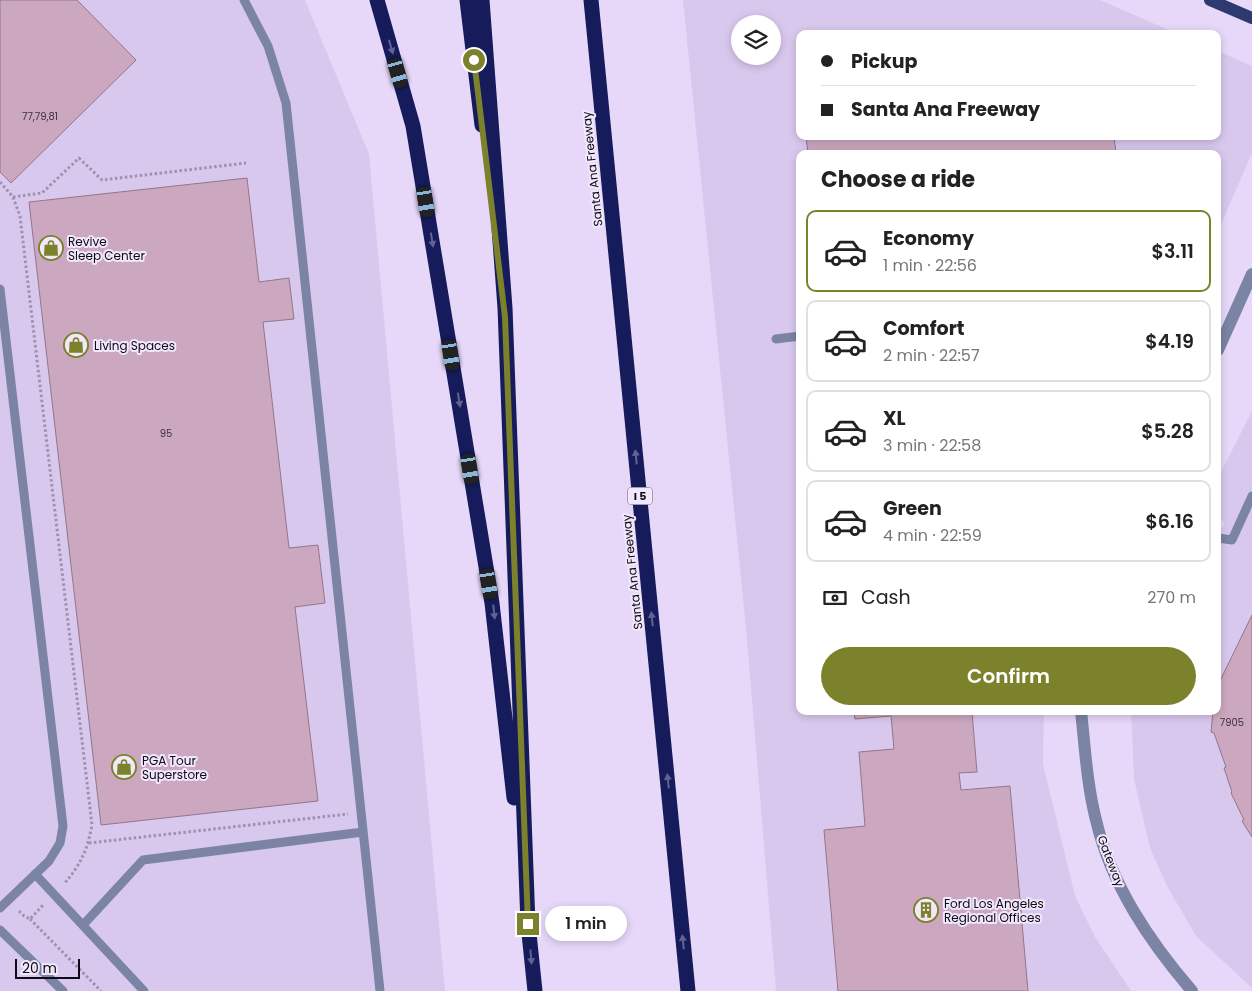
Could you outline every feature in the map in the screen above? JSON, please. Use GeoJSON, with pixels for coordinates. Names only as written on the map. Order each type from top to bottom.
{"type":"FeatureCollection","features":[{"type":"Feature","properties":{"kind":"highway"},"geometry":{"type":"LineString","coordinates":[[377,0],[413,126],[492,602],[534,991]]}},
{"type":"Feature","properties":{"kind":"highway"},"geometry":{"type":"LineString","coordinates":[[467,0],[505,317]]}},
{"type":"Feature","properties":{"kind":"highway"},"geometry":{"type":"LineString","coordinates":[[482,0],[505,317],[528,924]]}},
{"type":"Feature","properties":{"kind":"highway","name":"Santa Ana Freeway"},"geometry":{"type":"LineString","coordinates":[[591,0],[688,991]]}},
{"type":"Feature","properties":{"kind":"main road"},"geometry":{"type":"LineString","coordinates":[[1210,0],[1252,18]]}},
{"type":"Feature","properties":{"kind":"street"},"geometry":{"type":"LineString","coordinates":[[1221,343],[1252,274]]}},
{"type":"Feature","properties":{"kind":"street","name":"Gateway"},"geometry":{"type":"LineString","coordinates":[[1081,715],[1089,784],[1096,822],[1120,888],[1166,961],[1192,991]]}},
{"type":"Feature","properties":{"kind":"lane"},"geometry":{"type":"LineString","coordinates":[[244,0],[268,46],[286,103],[380,991]]}},
{"type":"Feature","properties":{"kind":"lane"},"geometry":{"type":"LineString","coordinates":[[0,289],[63,826],[60,843],[49,861],[0,908]]}},
{"type":"Feature","properties":{"kind":"lane"},"geometry":{"type":"LineString","coordinates":[[776,339],[796,336]]}},
{"type":"Feature","properties":{"kind":"lane"},"geometry":{"type":"LineString","coordinates":[[1221,538],[1232,540],[1252,496]]}},
{"type":"Feature","properties":{"kind":"lane"},"geometry":{"type":"LineString","coordinates":[[83,925],[143,860],[363,832]]}},
{"type":"Feature","properties":{"kind":"lane"},"geometry":{"type":"LineString","coordinates":[[35,874],[144,991]]}},
{"type":"Feature","properties":{"kind":"lane"},"geometry":{"type":"LineString","coordinates":[[0,930],[64,991]]}},
{"type":"Feature","properties":{"kind":"path"},"geometry":{"type":"LineString","coordinates":[[13,197],[42,193],[79,158],[102,180],[246,163]]}},
{"type":"Feature","properties":{"kind":"path"},"geometry":{"type":"LineString","coordinates":[[0,182],[13,197],[20,216],[92,825],[88,843],[78,867],[30,919]]}},
{"type":"Feature","properties":{"kind":"path"},"geometry":{"type":"LineString","coordinates":[[88,843],[361,813]]}},
{"type":"Feature","properties":{"kind":"path"},"geometry":{"type":"LineString","coordinates":[[9,899],[101,991]]}},
{"type":"Feature","properties":{"kind":"shaded area"},"geometry":{"type":"Polygon","coordinates":[[[0,0],[305,0],[369,154],[445,991],[0,991],[0,0]]]}},
{"type":"Feature","properties":{"kind":"shaded area"},"geometry":{"type":"Polygon","coordinates":[[[683,0],[1100,0],[1169,30],[796,30],[796,140],[1221,140],[1221,52],[1252,66],[1252,153],[1221,224],[1221,150],[796,150],[796,715],[1044,715],[1043,764],[1075,896],[1095,937],[1131,991],[776,991],[746,628],[683,0]]]}},
{"type":"Feature","properties":{"kind":"shaded area"},"geometry":{"type":"Polygon","coordinates":[[[1252,411],[1252,988],[1196,936],[1168,888],[1150,848],[1134,779],[1131,715],[1221,715],[1221,529],[1225,524],[1221,519],[1221,472],[1252,411]]]}},
{"type":"Feature","properties":{"kind":"building"},"geometry":{"type":"Polygon","coordinates":[[[0,0],[77,0],[136,60],[11,183],[0,172],[0,0]]]}},
{"type":"Feature","properties":{"kind":"building"},"geometry":{"type":"Polygon","coordinates":[[[806,140],[1114,140],[1116,150],[808,150],[806,140]]]}},
{"type":"Feature","properties":{"kind":"building"},"geometry":{"type":"Polygon","coordinates":[[[247,178],[259,282],[289,278],[294,319],[263,322],[289,548],[318,545],[325,603],[295,607],[318,801],[101,825],[29,202],[247,178]]]}},
{"type":"Feature","properties":{"kind":"building"},"geometry":{"type":"Polygon","coordinates":[[[1252,615],[1252,837],[1242,821],[1244,820],[1231,793],[1224,768],[1226,767],[1214,733],[1211,732],[1213,715],[1221,715],[1221,679],[1252,615]]]}},
{"type":"Feature","properties":{"kind":"building","name":"Ford Los Angeles Regional Offices"},"geometry":{"type":"Polygon","coordinates":[[[854,715],[972,715],[977,772],[959,773],[961,790],[1010,786],[1028,991],[838,991],[824,830],[865,826],[859,752],[894,749],[891,716],[855,719],[854,715]]]}},
{"type":"Feature","properties":{"kind":"place","name":"Revive Sleep Center"},"geometry":{"type":"Point","coordinates":[51,248]}},
{"type":"Feature","properties":{"kind":"place","name":"Living Spaces"},"geometry":{"type":"Point","coordinates":[76,345]}},
{"type":"Feature","properties":{"kind":"place","name":"PGA Tour Superstore"},"geometry":{"type":"Point","coordinates":[124,767]}},
{"type":"Feature","properties":{"kind":"place","name":"Ford Los Angeles Regional Offices"},"geometry":{"type":"Point","coordinates":[926,910]}},
{"type":"Feature","properties":{"kind":"route"},"geometry":{"type":"LineString","coordinates":[[474,60],[505,317],[528,924]]}}]}
